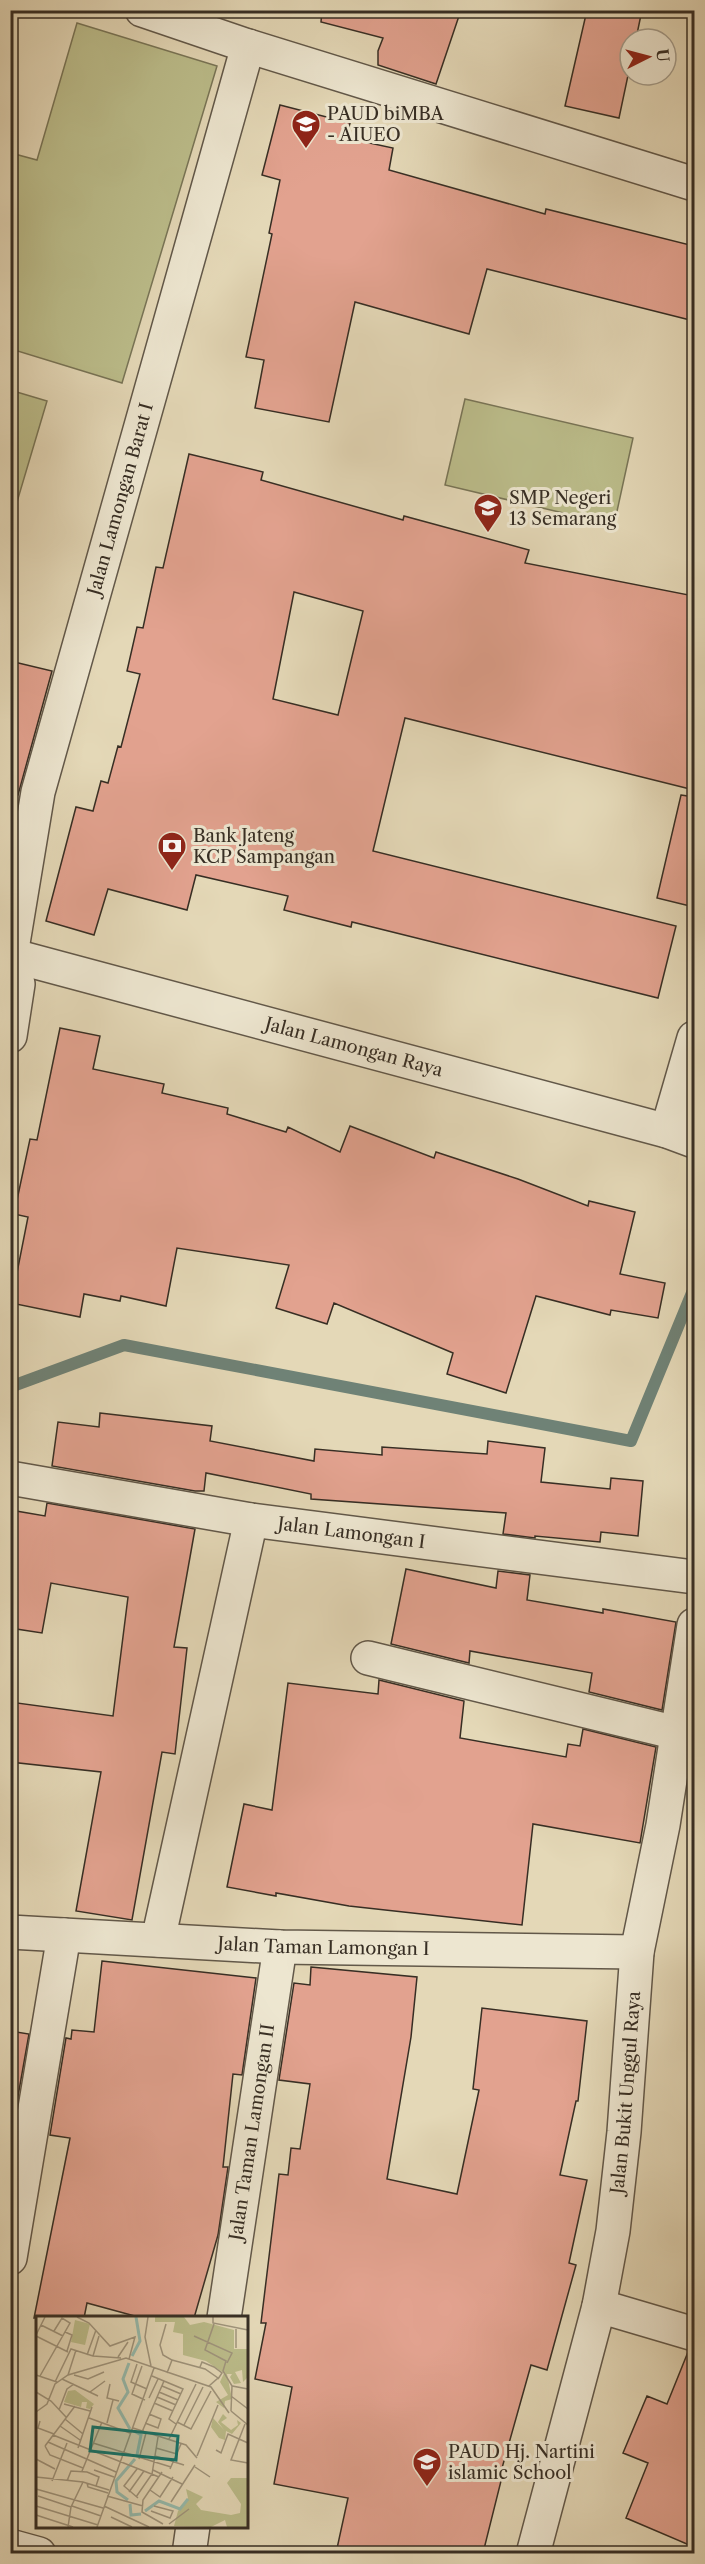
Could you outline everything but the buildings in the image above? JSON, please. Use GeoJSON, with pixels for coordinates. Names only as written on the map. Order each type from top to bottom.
{"type":"FeatureCollection","features":[{"type":"Feature","properties":{"kind":"street"},"geometry":{"type":"LineString","coordinates":[[142,10],[248,46],[694,184]]}},
{"type":"Feature","properties":{"kind":"street","name":"Jalan Lamongan Barat I"},"geometry":{"type":"LineString","coordinates":[[11,955],[38,792],[248,46]]}},
{"type":"Feature","properties":{"kind":"street"},"geometry":{"type":"LineString","coordinates":[[10,1036],[18,984],[11,955]]}},
{"type":"Feature","properties":{"kind":"street","name":"Jalan Lamongan Raya"},"geometry":{"type":"LineString","coordinates":[[11,955],[680,1136]]}},
{"type":"Feature","properties":{"kind":"street"},"geometry":{"type":"LineString","coordinates":[[680,1136],[694,1038]]}},
{"type":"Feature","properties":{"kind":"street","name":"Jalan Lamongan I"},"geometry":{"type":"LineString","coordinates":[[10,1478],[251,1520],[694,1577]]}},
{"type":"Feature","properties":{"kind":"street"},"geometry":{"type":"LineString","coordinates":[[158,1940],[251,1520]]}},
{"type":"Feature","properties":{"kind":"street","name":"Jalan Bukit Unggul Raya"},"geometry":{"type":"LineString","coordinates":[[533,2553],[599,2306],[613,2231],[624,2132],[637,1952],[663,1825],[694,1625]]}},
{"type":"Feature","properties":{"kind":"street"},"geometry":{"type":"LineString","coordinates":[[368,1658],[678,1733]]}},
{"type":"Feature","properties":{"kind":"street","name":"Jalan Taman Lamongan I"},"geometry":{"type":"LineString","coordinates":[[10,1932],[280,1947],[637,1952]]}},
{"type":"Feature","properties":{"kind":"street"},"geometry":{"type":"LineString","coordinates":[[10,2258],[64,1935]]}},
{"type":"Feature","properties":{"kind":"street","name":"Jalan Taman Lamongan II"},"geometry":{"type":"LineString","coordinates":[[224,2316],[280,1947]]}},
{"type":"Feature","properties":{"kind":"street"},"geometry":{"type":"LineString","coordinates":[[599,2306],[694,2334]]}},
{"type":"Feature","properties":{"kind":"street"},"geometry":{"type":"LineString","coordinates":[[189,2553],[193,2528]]}},
{"type":"Feature","properties":{"kind":"street"},"geometry":{"type":"LineString","coordinates":[[10,2546],[39,2553]]}},
{"type":"Feature","properties":{"kind":"green space"},"geometry":{"type":"Polygon","coordinates":[[[77,23],[217,66],[122,383],[11,349],[11,153],[37,160],[77,23]]]}},
{"type":"Feature","properties":{"kind":"green space"},"geometry":{"type":"Polygon","coordinates":[[[10,390],[47,401],[14,512],[10,511],[10,390]]]}},
{"type":"Feature","properties":{"kind":"green space"},"geometry":{"type":"Polygon","coordinates":[[[465,399],[633,438],[614,525],[445,485],[465,399]]]}},
{"type":"Feature","properties":{"kind":"waterway"},"geometry":{"type":"LineString","coordinates":[[10,1387],[124,1345],[631,1441],[694,1288]]}},
{"type":"Feature","properties":{"kind":"place","name":"PAUD biMBA - AIUEO"},"geometry":{"type":"Point","coordinates":[306,150]}},
{"type":"Feature","properties":{"kind":"place","name":"SMP Negeri 13 Semarang"},"geometry":{"type":"Point","coordinates":[488,534]}},
{"type":"Feature","properties":{"kind":"place","name":"Bank Jateng KCP Sampangan"},"geometry":{"type":"Point","coordinates":[172,872]}},
{"type":"Feature","properties":{"kind":"place","name":"PAUD Hj. Nartini islamic School"},"geometry":{"type":"Point","coordinates":[427,2488]}}]}
